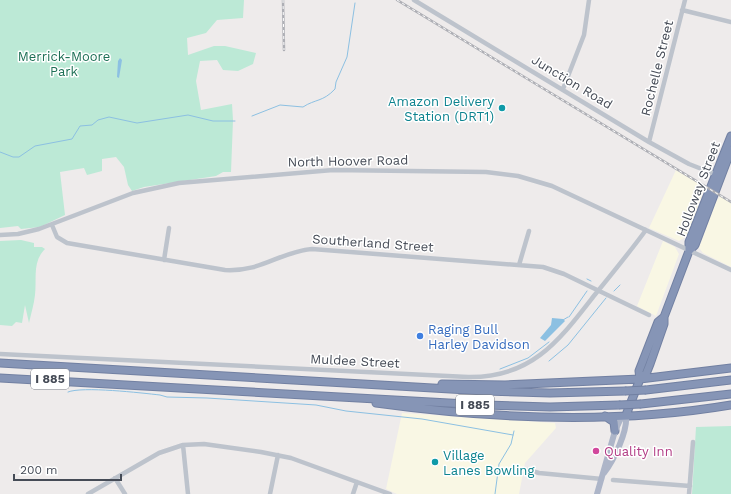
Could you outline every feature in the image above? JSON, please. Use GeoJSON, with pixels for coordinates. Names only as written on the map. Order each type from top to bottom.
{"type":"FeatureCollection","features":[{"type":"Feature","properties":{"kind":"highway","name":"Holloway Street"},"geometry":{"type":"LineString","coordinates":[[718,175],[731,136]]}},
{"type":"Feature","properties":{"kind":"highway","name":"Holloway Street"},"geometry":{"type":"LineString","coordinates":[[626,415],[640,379],[646,374],[650,364],[664,324],[664,317],[689,251],[688,242],[731,150]]}},
{"type":"Feature","properties":{"kind":"highway","name":"Holloway Street"},"geometry":{"type":"LineString","coordinates":[[640,379],[638,371],[658,322],[664,317]]}},
{"type":"Feature","properties":{"kind":"highway","name":"I 885"},"geometry":{"type":"LineString","coordinates":[[0,363],[531,393],[646,390],[731,380]]}},
{"type":"Feature","properties":{"kind":"highway"},"geometry":{"type":"LineString","coordinates":[[650,364],[653,372],[662,376]]}},
{"type":"Feature","properties":{"kind":"highway"},"geometry":{"type":"LineString","coordinates":[[408,387],[431,384],[505,385],[640,379],[731,368]]}},
{"type":"Feature","properties":{"kind":"highway","name":"I 885"},"geometry":{"type":"LineString","coordinates":[[1,378],[517,406],[640,404],[731,394]]}},
{"type":"Feature","properties":{"kind":"highway"},"geometry":{"type":"LineString","coordinates":[[332,397],[388,405],[490,416],[605,416],[731,409]]}},
{"type":"Feature","properties":{"kind":"highway"},"geometry":{"type":"LineString","coordinates":[[693,410],[731,405]]}},
{"type":"Feature","properties":{"kind":"highway"},"geometry":{"type":"LineString","coordinates":[[605,416],[614,422],[616,431]]}},
{"type":"Feature","properties":{"kind":"main road","name":"Holloway Street"},"geometry":{"type":"LineString","coordinates":[[597,494],[606,460],[620,420],[626,415]]}},
{"type":"Feature","properties":{"kind":"main road","name":"Holloway Street"},"geometry":{"type":"LineString","coordinates":[[603,476],[612,462],[627,423],[626,415]]}},
{"type":"Feature","properties":{"kind":"street","name":"Junction Road"},"geometry":{"type":"LineString","coordinates":[[414,0],[649,142],[689,164],[718,175]]}},
{"type":"Feature","properties":{"kind":"street"},"geometry":{"type":"LineString","coordinates":[[563,90],[584,35],[589,0]]}},
{"type":"Feature","properties":{"kind":"street","name":"Rochelle Street"},"geometry":{"type":"LineString","coordinates":[[649,142],[684,0]]}},
{"type":"Feature","properties":{"kind":"street"},"geometry":{"type":"LineString","coordinates":[[682,10],[731,22]]}},
{"type":"Feature","properties":{"kind":"street","name":"North Hoover Road"},"geometry":{"type":"LineString","coordinates":[[0,235],[24,233],[52,225],[120,197],[163,186],[301,172],[367,169],[469,171],[518,176],[552,186],[731,270]]}},
{"type":"Feature","properties":{"kind":"street","name":"Southerland Street"},"geometry":{"type":"LineString","coordinates":[[52,225],[57,237],[67,243],[214,268],[241,270],[263,266],[303,250],[320,249],[519,265],[555,270],[650,315]]}},
{"type":"Feature","properties":{"kind":"street"},"geometry":{"type":"LineString","coordinates":[[164,260],[169,228]]}},
{"type":"Feature","properties":{"kind":"street","name":"Muldee Street"},"geometry":{"type":"LineString","coordinates":[[0,354],[486,377],[517,369],[541,356],[562,336],[646,230]]}},
{"type":"Feature","properties":{"kind":"street"},"geometry":{"type":"LineString","coordinates":[[519,265],[522,248],[528,231]]}},
{"type":"Feature","properties":{"kind":"street"},"geometry":{"type":"LineString","coordinates":[[689,494],[693,442]]}},
{"type":"Feature","properties":{"kind":"street"},"geometry":{"type":"LineString","coordinates":[[182,445],[188,494]]}},
{"type":"Feature","properties":{"kind":"street"},"geometry":{"type":"LineString","coordinates":[[88,494],[159,453],[182,445],[208,445],[278,455],[311,464],[390,494]]}},
{"type":"Feature","properties":{"kind":"street"},"geometry":{"type":"LineString","coordinates":[[270,494],[278,455]]}},
{"type":"Feature","properties":{"kind":"street"},"geometry":{"type":"LineString","coordinates":[[528,470],[539,473],[603,476]]}},
{"type":"Feature","properties":{"kind":"street"},"geometry":{"type":"LineString","coordinates":[[115,478],[125,494]]}},
{"type":"Feature","properties":{"kind":"street"},"geometry":{"type":"LineString","coordinates":[[614,480],[690,486]]}},
{"type":"Feature","properties":{"kind":"street"},"geometry":{"type":"LineString","coordinates":[[353,494],[357,482]]}},
{"type":"Feature","properties":{"kind":"shaded area"},"geometry":{"type":"Polygon","coordinates":[[[676,170],[705,187],[687,236],[679,241],[649,228],[676,170]]]}},
{"type":"Feature","properties":{"kind":"shaded area"},"geometry":{"type":"Polygon","coordinates":[[[720,196],[731,203],[731,267],[703,253],[699,248],[716,202],[720,196]]]}},
{"type":"Feature","properties":{"kind":"shaded area"},"geometry":{"type":"Polygon","coordinates":[[[663,241],[675,247],[679,254],[656,316],[637,306],[663,241]]]}},
{"type":"Feature","properties":{"kind":"shaded area"},"geometry":{"type":"Polygon","coordinates":[[[402,413],[555,423],[556,428],[525,463],[519,494],[397,494],[386,489],[402,413]]]}},
{"type":"Feature","properties":{"kind":"green space","name":"Merrick-Moore Park"},"geometry":{"type":"Polygon","coordinates":[[[0,0],[244,0],[243,18],[217,20],[206,33],[187,38],[188,55],[214,46],[225,46],[256,53],[253,64],[238,71],[223,70],[217,60],[200,61],[196,81],[201,110],[232,104],[233,120],[231,172],[223,172],[216,176],[144,187],[132,191],[128,185],[124,167],[116,157],[102,159],[102,171],[87,175],[84,168],[60,172],[65,215],[40,227],[21,229],[18,226],[0,228],[0,0]]]}},
{"type":"Feature","properties":{"kind":"green space"},"geometry":{"type":"Polygon","coordinates":[[[21,240],[34,243],[34,247],[42,247],[45,249],[38,259],[35,295],[29,323],[25,305],[22,323],[16,322],[12,326],[0,325],[0,241],[21,240]]]}},
{"type":"Feature","properties":{"kind":"green space"},"geometry":{"type":"Polygon","coordinates":[[[731,426],[731,494],[692,494],[696,427],[731,426]]]}},
{"type":"Feature","properties":{"kind":"water"},"geometry":{"type":"Polygon","coordinates":[[[120,58],[122,60],[119,78],[117,77],[118,61],[120,58]]]}},
{"type":"Feature","properties":{"kind":"water"},"geometry":{"type":"Polygon","coordinates":[[[552,318],[563,319],[565,321],[545,341],[540,338],[551,325],[552,318]]]}},
{"type":"Feature","properties":{"kind":"waterway"},"geometry":{"type":"LineString","coordinates":[[252,116],[280,105],[303,107],[327,96],[335,89],[336,82],[347,57],[355,3]]}},
{"type":"Feature","properties":{"kind":"waterway"},"geometry":{"type":"LineString","coordinates":[[0,152],[13,157],[19,157],[35,146],[72,139],[80,126],[92,125],[98,120],[109,117],[137,123],[188,115],[213,121],[235,121]]}},
{"type":"Feature","properties":{"kind":"waterway"},"geometry":{"type":"LineString","coordinates":[[587,279],[591,281]]}},
{"type":"Feature","properties":{"kind":"waterway"},"geometry":{"type":"LineString","coordinates":[[614,291],[620,285]]}},
{"type":"Feature","properties":{"kind":"waterway"},"geometry":{"type":"LineString","coordinates":[[569,317],[587,291]]}},
{"type":"Feature","properties":{"kind":"waterway"},"geometry":{"type":"LineString","coordinates":[[549,361],[568,345],[606,298]]}},
{"type":"Feature","properties":{"kind":"waterway"},"geometry":{"type":"LineString","coordinates":[[563,320],[568,317]]}},
{"type":"Feature","properties":{"kind":"waterway"},"geometry":{"type":"LineString","coordinates":[[500,369],[528,358],[549,342]]}},
{"type":"Feature","properties":{"kind":"waterway"},"geometry":{"type":"LineString","coordinates":[[68,392],[75,390],[112,390],[167,397],[316,405],[346,411],[422,419],[513,435]]}},
{"type":"Feature","properties":{"kind":"waterway"},"geometry":{"type":"LineString","coordinates":[[495,494],[499,464],[511,444],[514,431]]}},
{"type":"Feature","properties":{"kind":"railway"},"geometry":{"type":"LineString","coordinates":[[283,0],[284,50]]}},
{"type":"Feature","properties":{"kind":"railway"},"geometry":{"type":"LineString","coordinates":[[397,0],[731,202]]}},
{"type":"Feature","properties":{"kind":"place","name":"Amazon Delivery Station (DRT1)"},"geometry":{"type":"Point","coordinates":[502,108]}},
{"type":"Feature","properties":{"kind":"place","name":"Raging Bull Harley Davidson"},"geometry":{"type":"Point","coordinates":[420,336]}},
{"type":"Feature","properties":{"kind":"place","name":"Quality Inn"},"geometry":{"type":"Point","coordinates":[596,451]}},
{"type":"Feature","properties":{"kind":"place","name":"Village Lanes Bowling"},"geometry":{"type":"Point","coordinates":[435,462]}}]}
